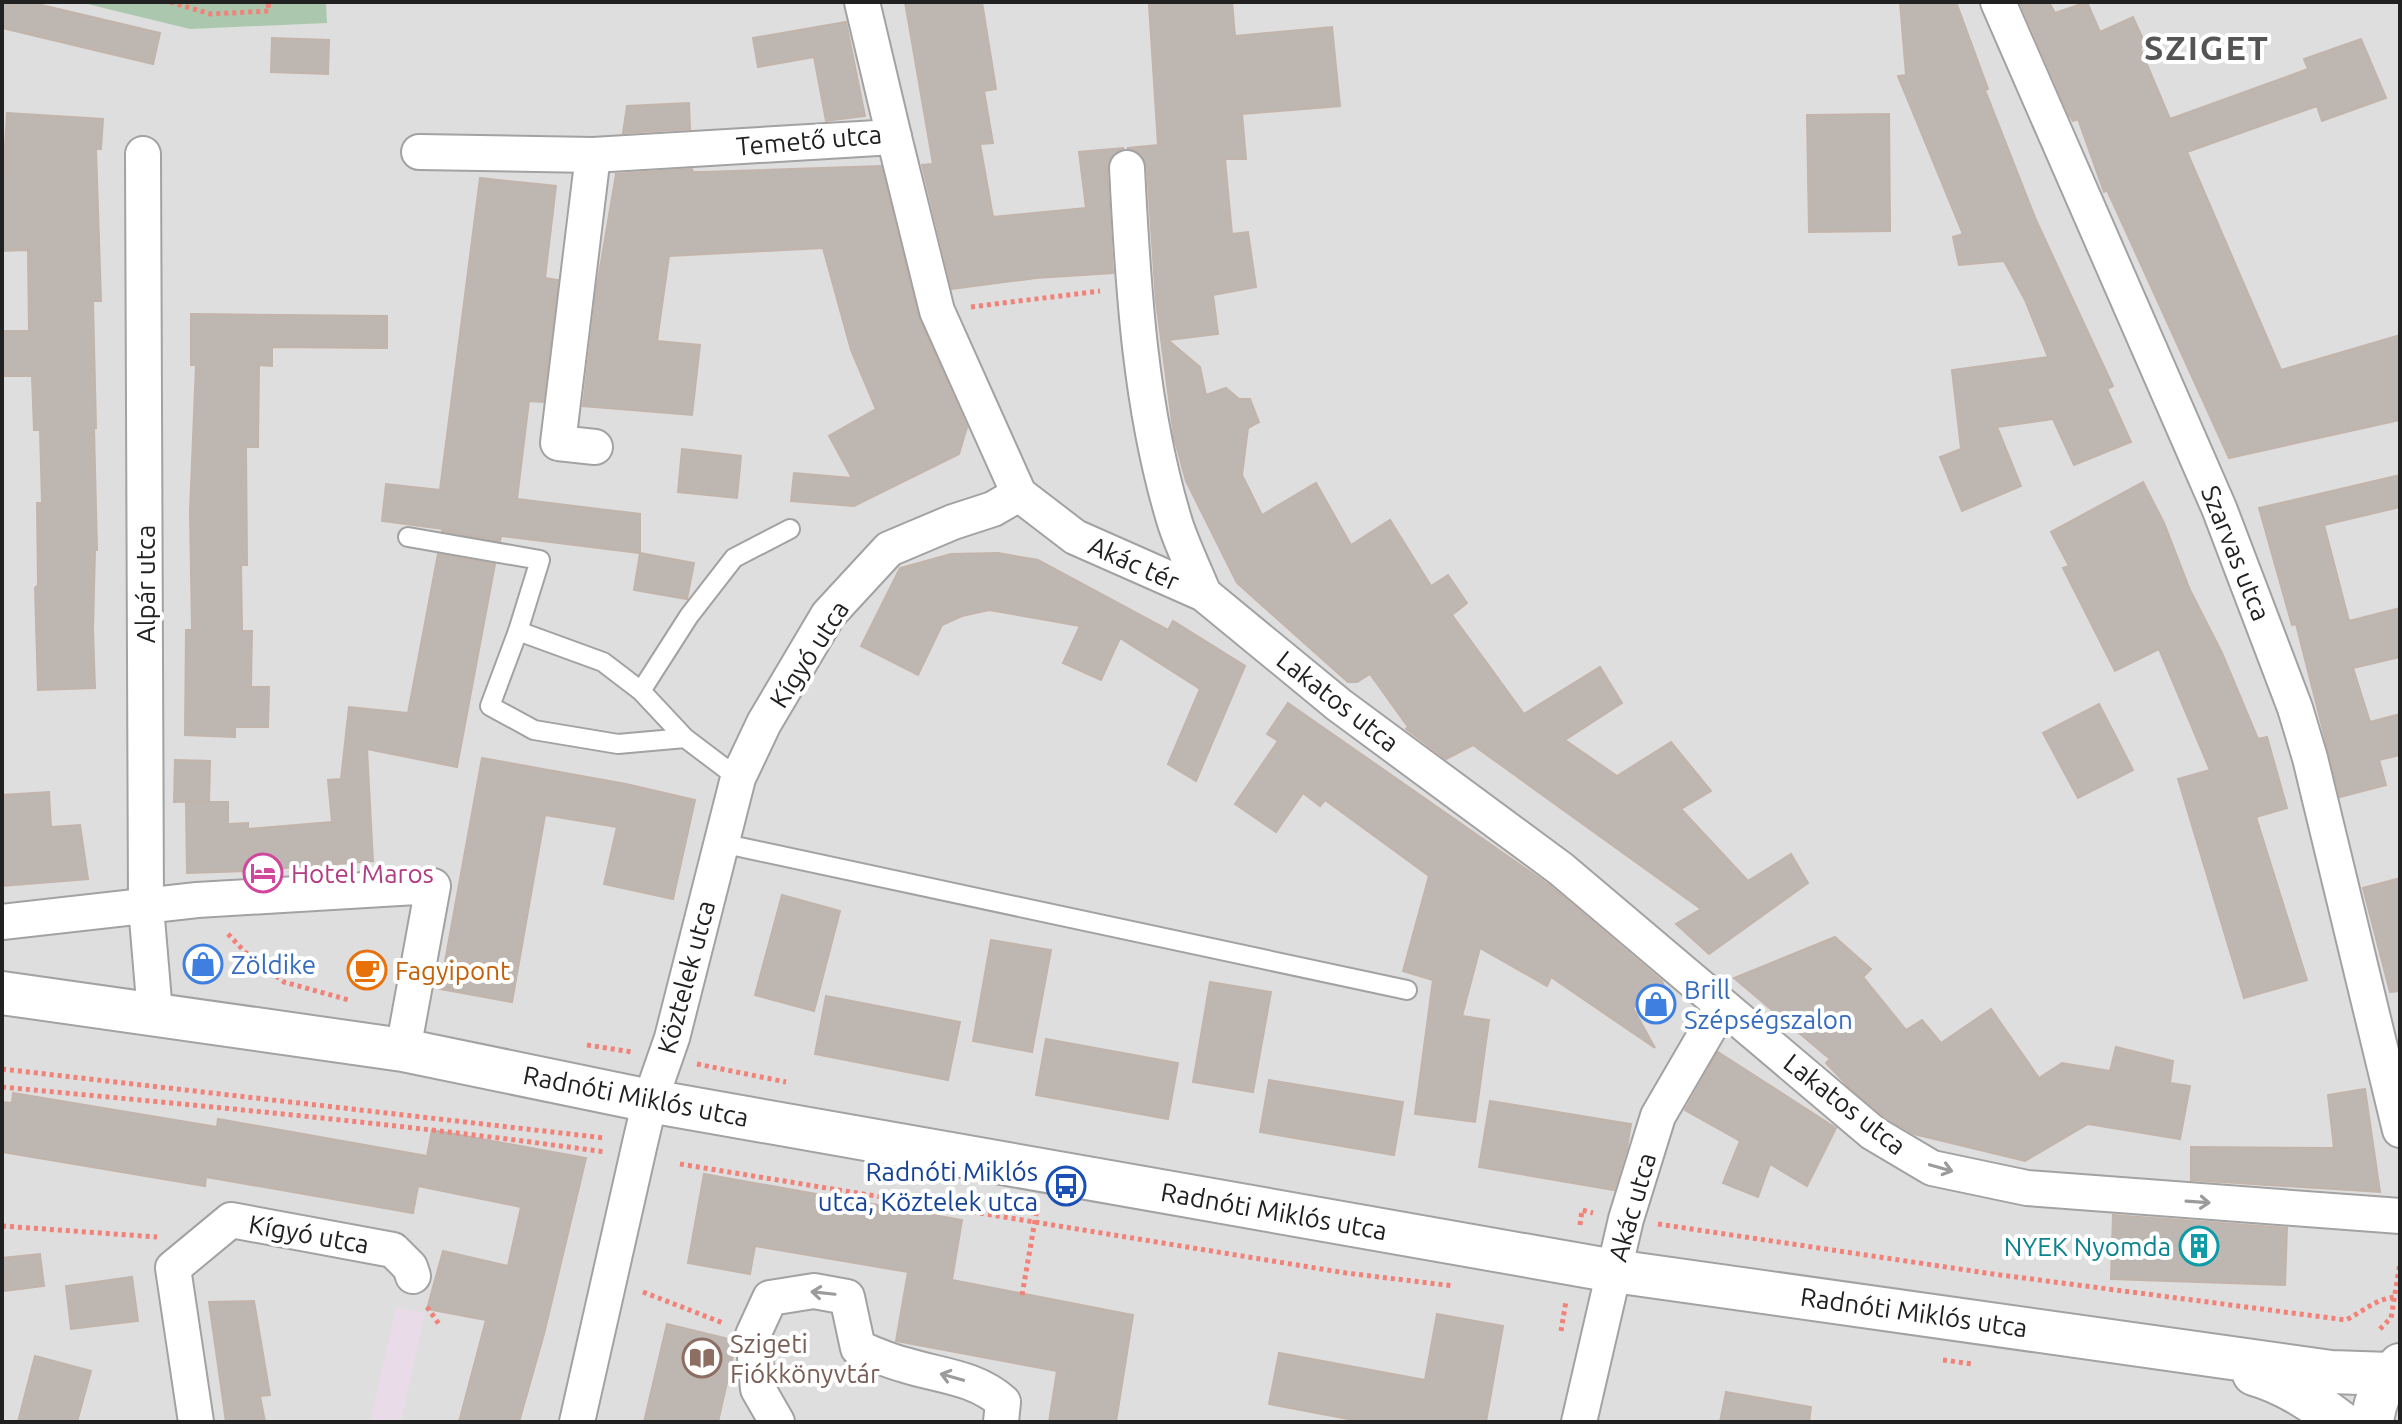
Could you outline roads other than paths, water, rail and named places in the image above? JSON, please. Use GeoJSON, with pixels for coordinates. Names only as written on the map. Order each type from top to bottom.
{"type":"FeatureCollection","features":[{"type":"Feature","properties":{"kind":"street","name":"Temető utca"},"geometry":{"type":"LineString","coordinates":[[419,152],[593,155],[894,137],[862,2]]}},
{"type":"Feature","properties":{"kind":"street","name":"Szarvas utca"},"geometry":{"type":"LineString","coordinates":[[1998,2],[2219,508],[2295,708],[2310,758],[2400,1130]]}},
{"type":"Feature","properties":{"kind":"street","name":"Akác tér"},"geometry":{"type":"LineString","coordinates":[[894,137],[937,311],[1019,494],[1075,537],[1204,594]]}},
{"type":"Feature","properties":{"kind":"street","name":"Alpár utca"},"geometry":{"type":"LineString","coordinates":[[143,154],[146,907],[155,1013]]}},
{"type":"Feature","properties":{"kind":"street"},"geometry":{"type":"LineString","coordinates":[[593,155],[558,443],[595,447]]}},
{"type":"Feature","properties":{"kind":"street","name":"Akác tér"},"geometry":{"type":"LineString","coordinates":[[1127,168],[1133,287],[1155,445],[1177,528],[1204,594]]}},
{"type":"Feature","properties":{"kind":"street","name":"Kígyó utca"},"geometry":{"type":"LineString","coordinates":[[764,723],[828,615],[889,549],[993,509],[1019,494]]}},
{"type":"Feature","properties":{"kind":"street","name":"Lakatos utca"},"geometry":{"type":"LineString","coordinates":[[1204,594],[1339,705],[1561,869],[1873,1133],[1932,1168],[2027,1188],[2400,1216]]}},
{"type":"Feature","properties":{"kind":"street","name":"Köztelek utca"},"geometry":{"type":"LineString","coordinates":[[577,1422],[650,1101],[672,1038],[738,778],[764,723]]}},
{"type":"Feature","properties":{"kind":"street"},"geometry":{"type":"LineString","coordinates":[[2,922],[197,900],[433,886],[403,1050]]}},
{"type":"Feature","properties":{"kind":"street","name":"Radnóti Miklós utca"},"geometry":{"type":"LineString","coordinates":[[2,993],[403,1050],[1610,1288],[2149,1345],[2331,1372],[2397,1366]]}},
{"type":"Feature","properties":{"kind":"street","name":"Akác utca"},"geometry":{"type":"LineString","coordinates":[[1579,1422],[1626,1219],[1658,1116],[1722,1006]]}},
{"type":"Feature","properties":{"kind":"street","name":"Kígyó utca"},"geometry":{"type":"LineString","coordinates":[[196,1422],[173,1268],[231,1220],[393,1250],[410,1267],[413,1276]]}},
{"type":"Feature","properties":{"kind":"street"},"geometry":{"type":"LineString","coordinates":[[777,1422],[758,1389],[753,1335],[770,1298],[814,1291],[847,1297],[858,1348],[905,1366],[953,1376],[988,1389],[1003,1402],[1001,1422]]}},
{"type":"Feature","properties":{"kind":"street","name":"Radnóti Miklós utca"},"geometry":{"type":"LineString","coordinates":[[2149,1345],[2272,1380],[2319,1406],[2340,1422]]}},
{"type":"Feature","properties":{"kind":"street"},"geometry":{"type":"LineString","coordinates":[[2372,1422],[2375,1399],[2397,1366]]}},
{"type":"Feature","properties":{"kind":"lane"},"geometry":{"type":"LineString","coordinates":[[641,691],[689,616],[734,558],[790,529]]}},
{"type":"Feature","properties":{"kind":"lane"},"geometry":{"type":"LineString","coordinates":[[408,537],[540,560],[490,706],[534,730],[618,744],[685,738]]}},
{"type":"Feature","properties":{"kind":"lane"},"geometry":{"type":"LineString","coordinates":[[518,631],[603,662],[641,691],[685,738],[738,778]]}},
{"type":"Feature","properties":{"kind":"lane"},"geometry":{"type":"LineString","coordinates":[[721,843],[1407,990]]}},
{"type":"Feature","properties":{"kind":"place","name":"Hotel Maros"},"geometry":{"type":"Point","coordinates":[263,873]}},
{"type":"Feature","properties":{"kind":"place","name":"Zöldike"},"geometry":{"type":"Point","coordinates":[203,964]}},
{"type":"Feature","properties":{"kind":"place","name":"Fagyipont"},"geometry":{"type":"Point","coordinates":[367,970]}},
{"type":"Feature","properties":{"kind":"place","name":"Brill Szépségszalon"},"geometry":{"type":"Point","coordinates":[1656,1004]}},
{"type":"Feature","properties":{"kind":"place","name":"Radnóti Miklós utca, Köztelek utca"},"geometry":{"type":"Point","coordinates":[1066,1186]}},
{"type":"Feature","properties":{"kind":"place","name":"NYEK Nyomda"},"geometry":{"type":"Point","coordinates":[2199,1246]}},
{"type":"Feature","properties":{"kind":"place","name":"Szigeti Fiókkönyvtár"},"geometry":{"type":"Point","coordinates":[702,1358]}},
{"type":"Feature","properties":{"kind":"district","name":"SZIGET"},"geometry":{"type":"Point","coordinates":[2207,47]}}]}
